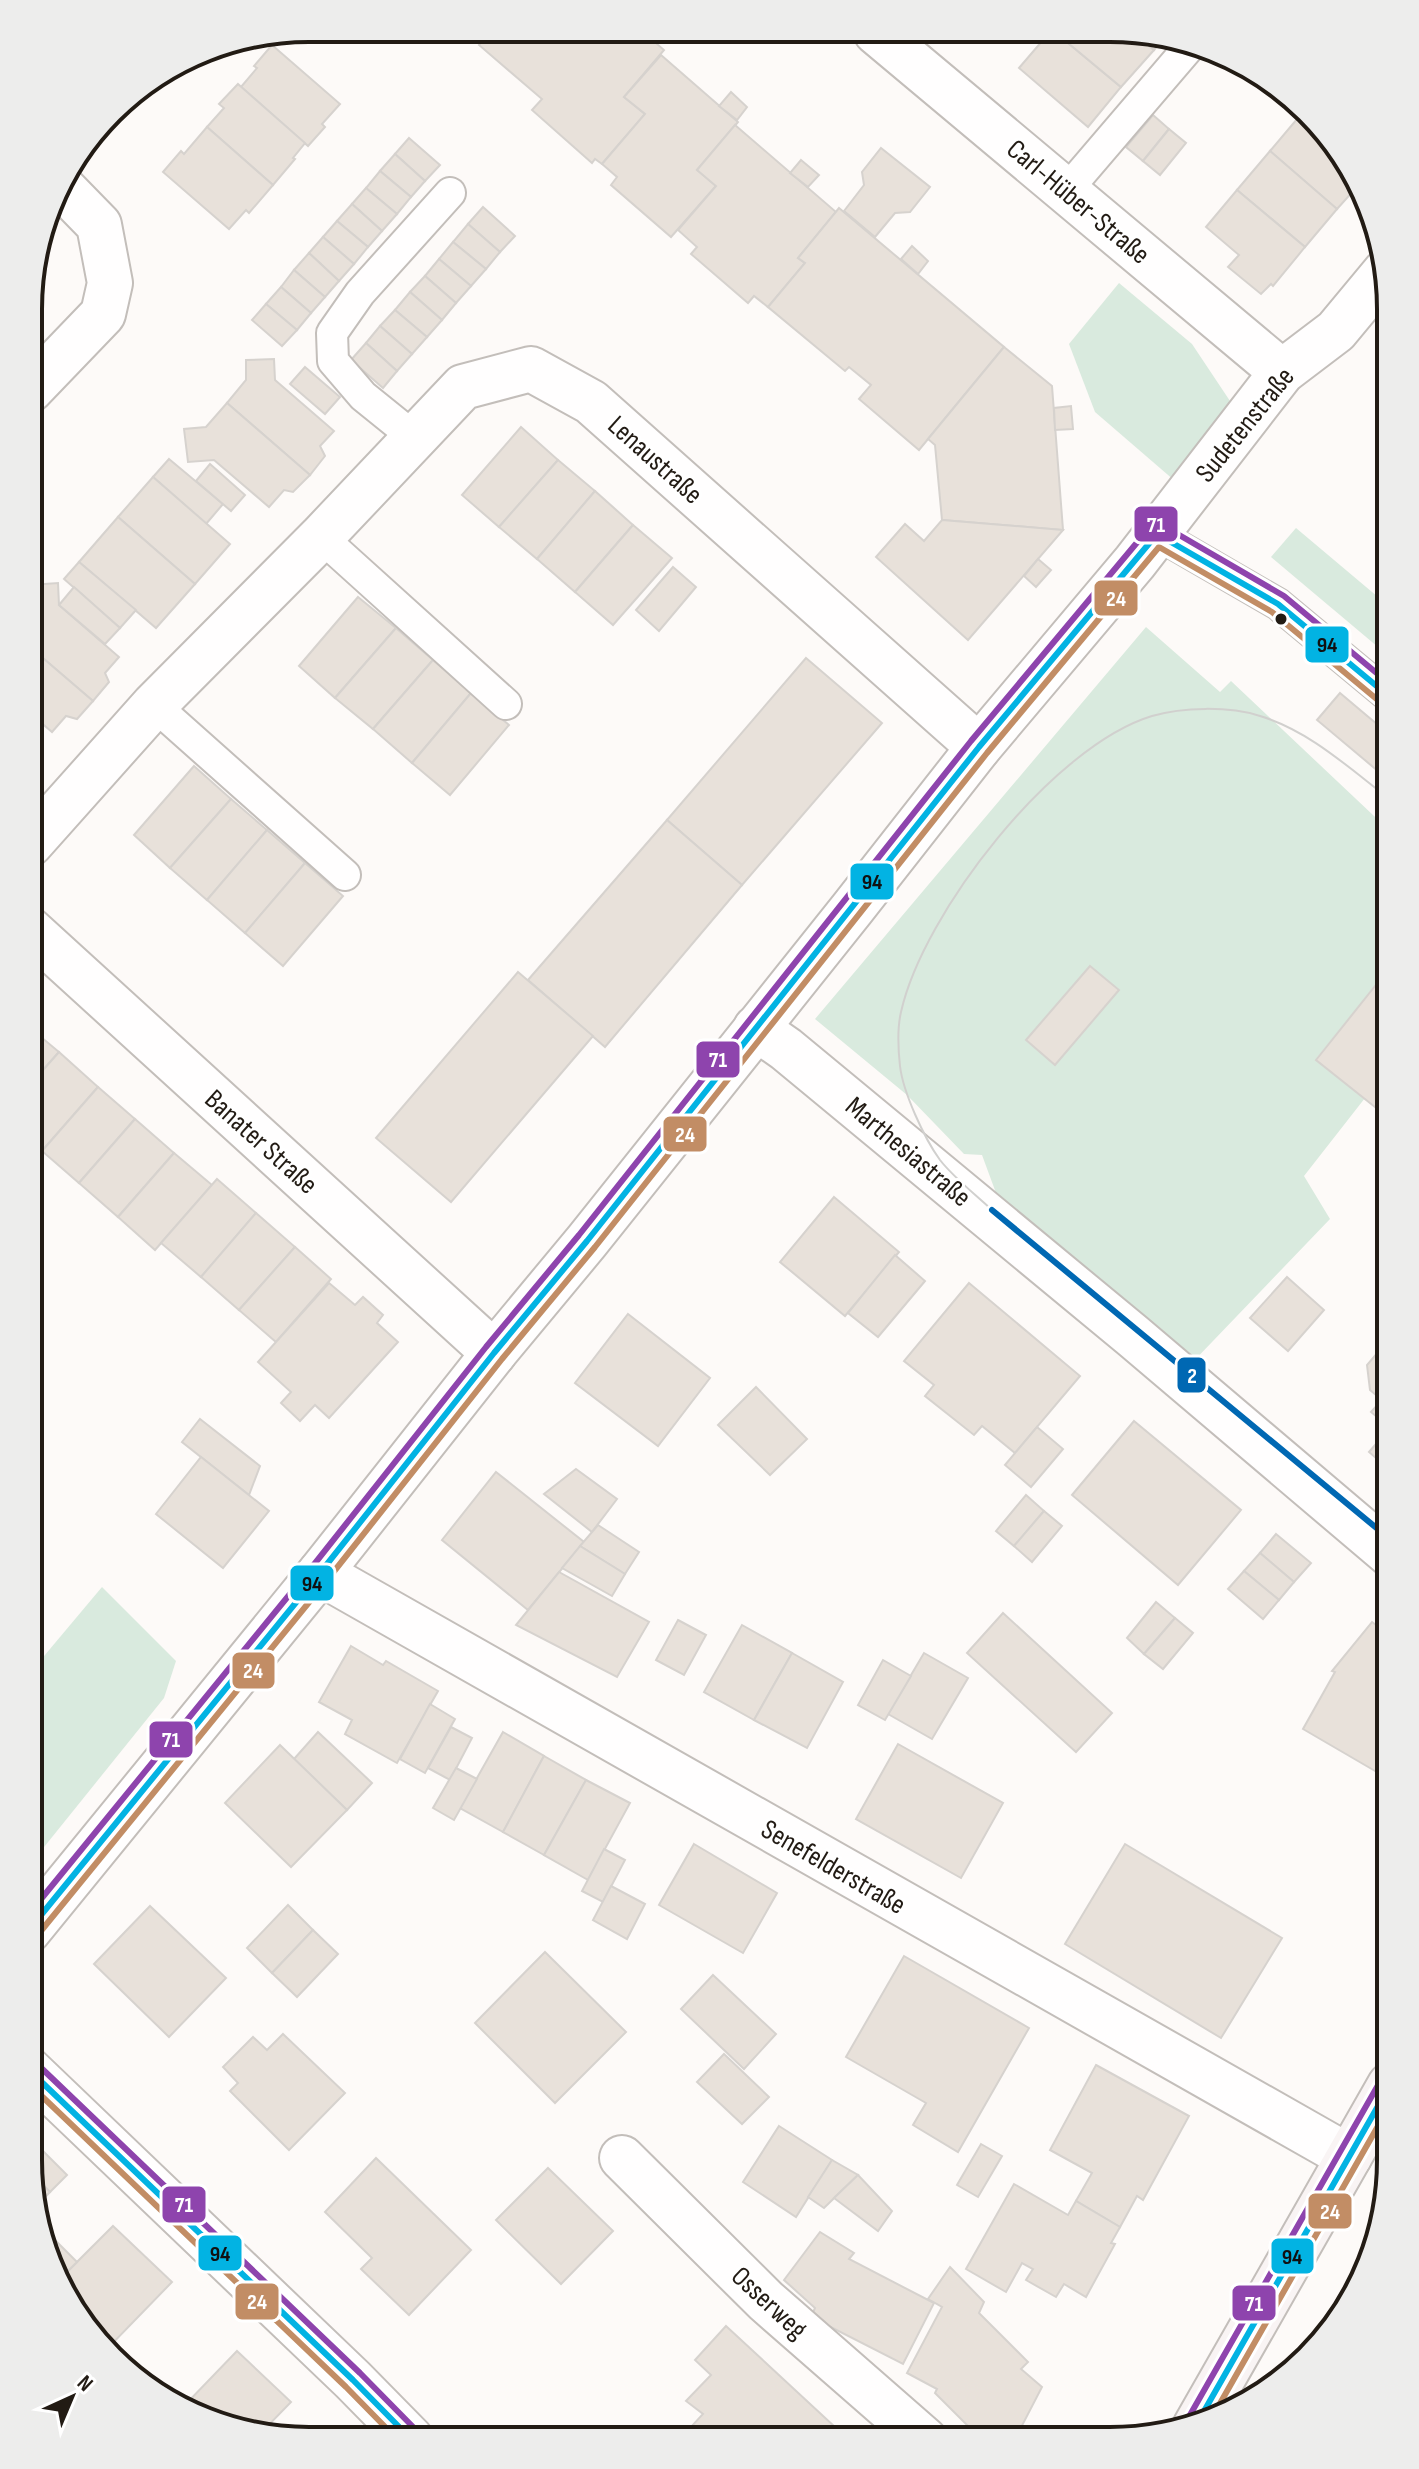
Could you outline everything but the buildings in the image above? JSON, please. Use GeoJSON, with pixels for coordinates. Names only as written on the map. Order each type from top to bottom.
{"type":"FeatureCollection","features":[{"type":"Feature","properties":{"kind":"main road"},"geometry":{"type":"LineString","coordinates":[[1206,2409],[1376,2110]]}},
{"type":"Feature","properties":{"kind":"street","name":"Carl-Hüber-Straße"},"geometry":{"type":"LineString","coordinates":[[888,42],[1282,372]]}},
{"type":"Feature","properties":{"kind":"street"},"geometry":{"type":"LineString","coordinates":[[42,378],[103,314],[110,283],[99,225],[69,194]]}},
{"type":"Feature","properties":{"kind":"street","name":"Sudetenstraße"},"geometry":{"type":"LineString","coordinates":[[42,1914],[587,1241],[979,747],[1157,534],[1282,372],[1336,331],[1375,284]]}},
{"type":"Feature","properties":{"kind":"street","name":"Lenaustraße"},"geometry":{"type":"LineString","coordinates":[[42,831],[154,705],[321,537],[463,387],[531,369],[591,402],[979,747]]}},
{"type":"Feature","properties":{"kind":"street","name":"Banater Straße"},"geometry":{"type":"LineString","coordinates":[[42,941],[494,1353]]}},
{"type":"Feature","properties":{"kind":"street","name":"Marthesiastraße"},"geometry":{"type":"LineString","coordinates":[[756,1028],[798,1059],[1109,1316],[1376,1543]]}},
{"type":"Feature","properties":{"kind":"street","name":"Senefelderstraße"},"geometry":{"type":"LineString","coordinates":[[320,1573],[1349,2157]]}},
{"type":"Feature","properties":{"kind":"street"},"geometry":{"type":"LineString","coordinates":[[42,2082],[399,2427]]}},
{"type":"Feature","properties":{"kind":"street","name":"Osserweg"},"geometry":{"type":"LineString","coordinates":[[622,2158],[766,2301],[910,2427]]}},
{"type":"Feature","properties":{"kind":"lane"},"geometry":{"type":"LineString","coordinates":[[1066,191],[1184,53]]}},
{"type":"Feature","properties":{"kind":"lane"},"geometry":{"type":"LineString","coordinates":[[415,438],[363,396],[333,361],[332,333],[360,293],[450,193]]}},
{"type":"Feature","properties":{"kind":"lane"},"geometry":{"type":"LineString","coordinates":[[1157,534],[1278,604],[1377,686]]}},
{"type":"Feature","properties":{"kind":"lane"},"geometry":{"type":"LineString","coordinates":[[321,537],[506,704]]}},
{"type":"Feature","properties":{"kind":"lane"},"geometry":{"type":"LineString","coordinates":[[154,705],[345,875]]}},
{"type":"Feature","properties":{"kind":"green space"},"geometry":{"type":"Polygon","coordinates":[[[1119,283],[1192,344],[1236,410],[1175,481],[1095,412],[1069,344],[1119,283]]]}},
{"type":"Feature","properties":{"kind":"green space"},"geometry":{"type":"Polygon","coordinates":[[[1296,528],[1377,596],[1377,646],[1271,557],[1296,528]]]}},
{"type":"Feature","properties":{"kind":"green space"},"geometry":{"type":"Polygon","coordinates":[[[1146,627],[1220,692],[1231,681],[1377,819],[1377,984],[1316,1059],[1365,1098],[1304,1176],[1330,1219],[1189,1366],[996,1193],[982,1155],[964,1154],[907,1095],[815,1019],[1146,627]]]}},
{"type":"Feature","properties":{"kind":"green space"},"geometry":{"type":"Polygon","coordinates":[[[102,1587],[176,1661],[164,1698],[42,1850],[42,1659],[102,1587]]]}},
{"type":"Feature","properties":{"kind":"tram line"},"geometry":{"type":"LineString","coordinates":[[992,1210],[946,1167],[921,1127],[902,1077],[899,1025],[914,972],[936,928],[964,883],[998,838],[1035,797],[1074,761],[1114,733],[1152,716],[1206,709],[1248,713],[1296,731],[1377,789]]}},
{"type":"Feature","properties":{"kind":"transit line","name":"71"},"geometry":{"type":"LineString","coordinates":[[42,1898],[579,1235],[971,741],[1150,527],[1162,525],[1284,596],[1377,673]]}},
{"type":"Feature","properties":{"kind":"transit line","name":"94"},"geometry":{"type":"LineString","coordinates":[[1157,534],[1278,604],[1377,686]]}},
{"type":"Feature","properties":{"kind":"transit line","name":"94"},"geometry":{"type":"LineString","coordinates":[[42,1914],[587,1241],[979,747],[1157,534]]}},
{"type":"Feature","properties":{"kind":"transit line","name":"24"},"geometry":{"type":"LineString","coordinates":[[42,1930],[595,1247],[987,753],[1159,547],[1272,612],[1377,699]]}},
{"type":"Feature","properties":{"kind":"transit line","name":"2"},"geometry":{"type":"LineString","coordinates":[[992,1210],[1376,1528]]}},
{"type":"Feature","properties":{"kind":"transit line","name":"71"},"geometry":{"type":"LineString","coordinates":[[42,2069],[413,2427]]}},
{"type":"Feature","properties":{"kind":"transit line","name":"94"},"geometry":{"type":"LineString","coordinates":[[42,2082],[399,2427]]}},
{"type":"Feature","properties":{"kind":"transit line","name":"71"},"geometry":{"type":"LineString","coordinates":[[1190,2414],[1376,2089]]}},
{"type":"Feature","properties":{"kind":"transit line","name":"24"},"geometry":{"type":"LineString","coordinates":[[42,2096],[385,2427]]}},
{"type":"Feature","properties":{"kind":"transit line","name":"94"},"geometry":{"type":"LineString","coordinates":[[1205,2409],[1376,2109]]}},
{"type":"Feature","properties":{"kind":"transit line","name":"24"},"geometry":{"type":"LineString","coordinates":[[1220,2403],[1376,2130]]}}]}
